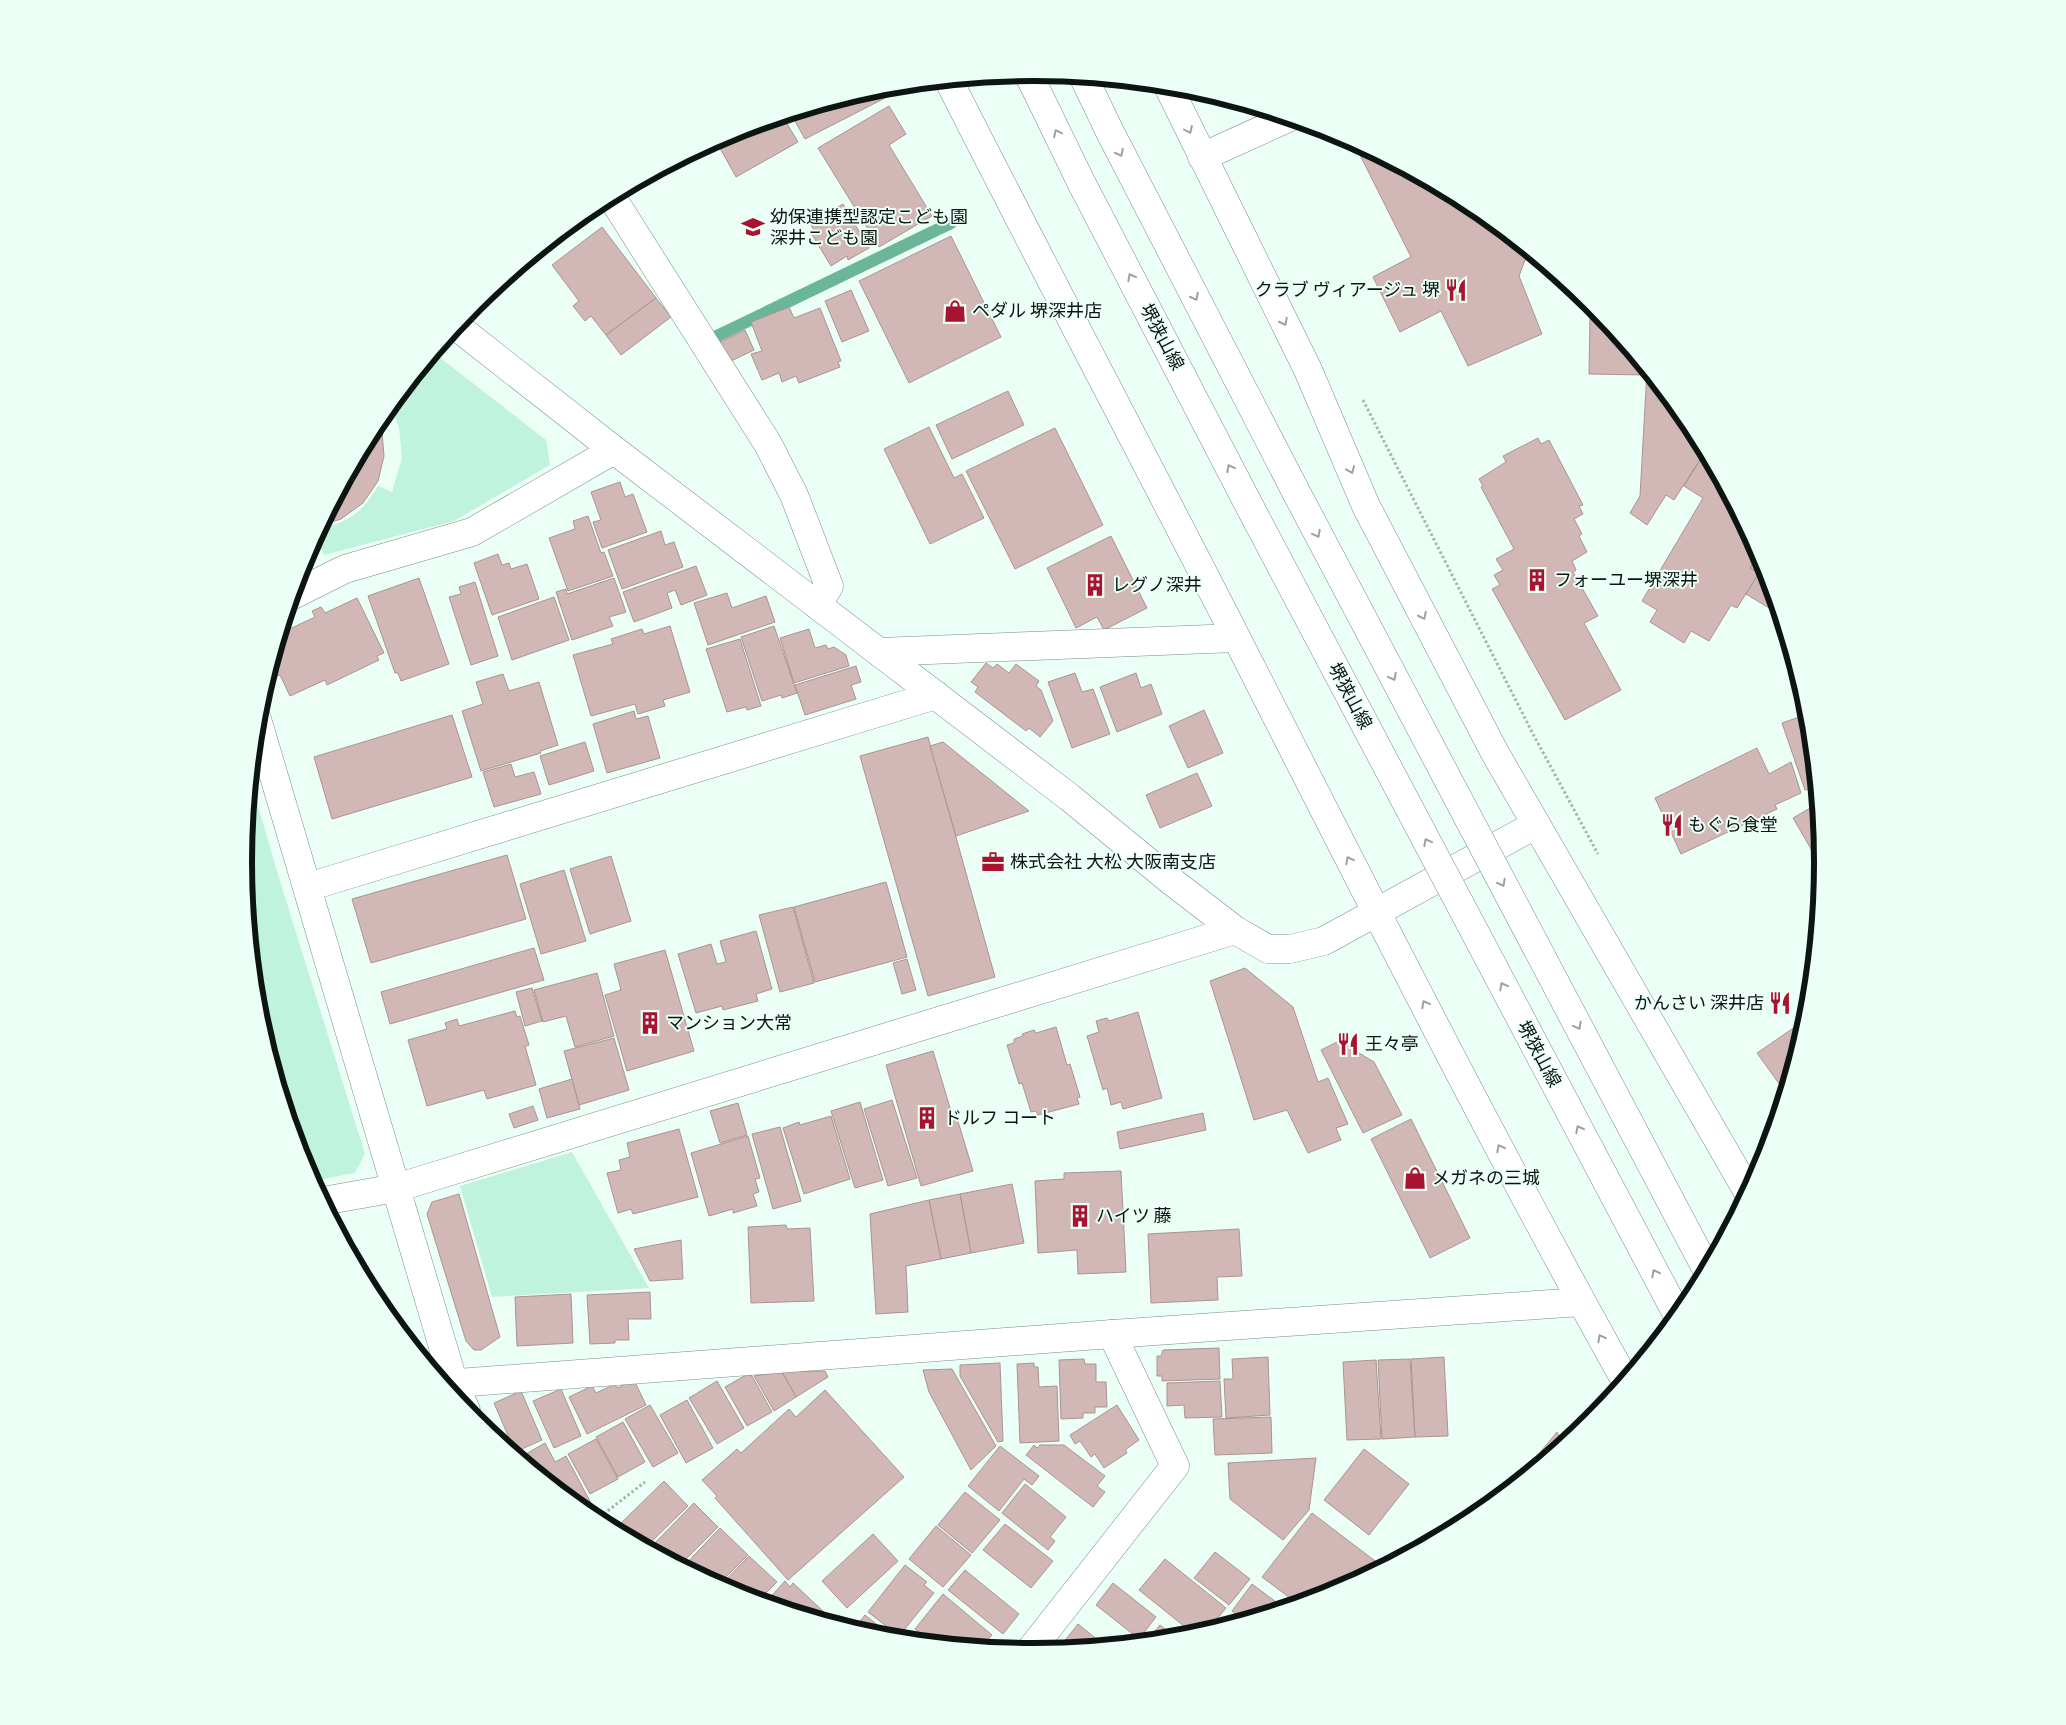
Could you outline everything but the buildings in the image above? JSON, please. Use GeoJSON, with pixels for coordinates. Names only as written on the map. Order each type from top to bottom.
{"type":"FeatureCollection","features":[{"type":"Feature","properties":{"kind":"street","name":"堺狭山線"},"geometry":{"type":"LineString","coordinates":[[1032,81],[1081,182],[1252,511],[1674,1309]]}},
{"type":"Feature","properties":{"kind":"street"},"geometry":{"type":"LineString","coordinates":[[1087,83],[1295,490],[1704,1263]]}},
{"type":"Feature","properties":{"kind":"street"},"geometry":{"type":"LineString","coordinates":[[952,86],[1236,638],[1334,833],[1581,1302],[1622,1375]]}},
{"type":"Feature","properties":{"kind":"street"},"geometry":{"type":"LineString","coordinates":[[1172,94],[1308,370],[1366,506],[1495,753],[1744,1185]]}},
{"type":"Feature","properties":{"kind":"street"},"geometry":{"type":"LineString","coordinates":[[1202,157],[1280,122]]}},
{"type":"Feature","properties":{"kind":"street"},"geometry":{"type":"LineString","coordinates":[[616,202],[768,444],[794,495],[829,586],[817,605]]}},
{"type":"Feature","properties":{"kind":"street"},"geometry":{"type":"LineString","coordinates":[[462,330],[614,450],[1069,797],[1170,880],[1235,930],[1268,949],[1290,949],[1324,941],[1535,825]]}},
{"type":"Feature","properties":{"kind":"street"},"geometry":{"type":"LineString","coordinates":[[301,590],[345,569],[472,532],[614,450]]}},
{"type":"Feature","properties":{"kind":"street"},"geometry":{"type":"LineString","coordinates":[[879,652],[1236,638]]}},
{"type":"Feature","properties":{"kind":"street"},"geometry":{"type":"LineString","coordinates":[[308,887],[936,695]]}},
{"type":"Feature","properties":{"kind":"street"},"geometry":{"type":"LineString","coordinates":[[262,737],[396,1188],[448,1380]]}},
{"type":"Feature","properties":{"kind":"street"},"geometry":{"type":"LineString","coordinates":[[328,1200],[396,1188],[1235,930]]}},
{"type":"Feature","properties":{"kind":"street"},"geometry":{"type":"LineString","coordinates":[[451,1384],[1112,1334],[1581,1302]]}},
{"type":"Feature","properties":{"kind":"street"},"geometry":{"type":"LineString","coordinates":[[1035,1644],[1175,1466],[1112,1334]]}},
{"type":"Feature","properties":{"kind":"path"},"geometry":{"type":"LineString","coordinates":[[1361,397],[1528,725],[1598,854]]}},
{"type":"Feature","properties":{"kind":"path"},"geometry":{"type":"LineString","coordinates":[[603,1515],[645,1482]]}},
{"type":"Feature","properties":{"kind":"green space"},"geometry":{"type":"Polygon","coordinates":[[[438,356],[546,440],[550,465],[454,521],[324,555],[320,545],[328,527],[354,515],[372,496],[378,486],[392,492],[402,458],[399,428],[394,413],[438,356]]]}},
{"type":"Feature","properties":{"kind":"green space"},"geometry":{"type":"Polygon","coordinates":[[[255,795],[365,1154],[355,1173],[319,1180],[293,1114],[278,1065],[258,964],[253,914],[252,862],[255,795]]]}},
{"type":"Feature","properties":{"kind":"green space"},"geometry":{"type":"Polygon","coordinates":[[[572,1152],[649,1288],[492,1297],[460,1186],[572,1152]]]}},
{"type":"Feature","properties":{"kind":"waterway"},"geometry":{"type":"LineString","coordinates":[[717,336],[951,223]]}},
{"type":"Feature","properties":{"kind":"place","name":"幼保連携型認定こども園 深井こども園"},"geometry":{"type":"Point","coordinates":[753,227]}},
{"type":"Feature","properties":{"kind":"place","name":"クラブ ヴィアージュ 堺"},"geometry":{"type":"Point","coordinates":[1456,290]}},
{"type":"Feature","properties":{"kind":"place","name":"ペダル 堺深井店"},"geometry":{"type":"Point","coordinates":[955,311]}},
{"type":"Feature","properties":{"kind":"place","name":"フォーユー堺深井"},"geometry":{"type":"Point","coordinates":[1537,580]}},
{"type":"Feature","properties":{"kind":"place","name":"レグノ深井"},"geometry":{"type":"Point","coordinates":[1095,585]}},
{"type":"Feature","properties":{"kind":"place","name":"もぐら食堂"},"geometry":{"type":"Point","coordinates":[1672,825]}},
{"type":"Feature","properties":{"kind":"place","name":"株式会社 大松 大阪南支店"},"geometry":{"type":"Point","coordinates":[993,862]}},
{"type":"Feature","properties":{"kind":"place","name":"かんさい 深井店"},"geometry":{"type":"Point","coordinates":[1780,1003]}},
{"type":"Feature","properties":{"kind":"place","name":"マンション大常"},"geometry":{"type":"Point","coordinates":[650,1023]}},
{"type":"Feature","properties":{"kind":"place","name":"王々亭"},"geometry":{"type":"Point","coordinates":[1348,1044]}},
{"type":"Feature","properties":{"kind":"place","name":"ドルフ コート"},"geometry":{"type":"Point","coordinates":[927,1118]}},
{"type":"Feature","properties":{"kind":"place","name":"メガネの三城"},"geometry":{"type":"Point","coordinates":[1415,1178]}},
{"type":"Feature","properties":{"kind":"place","name":"ハイツ 藤"},"geometry":{"type":"Point","coordinates":[1080,1216]}}]}
